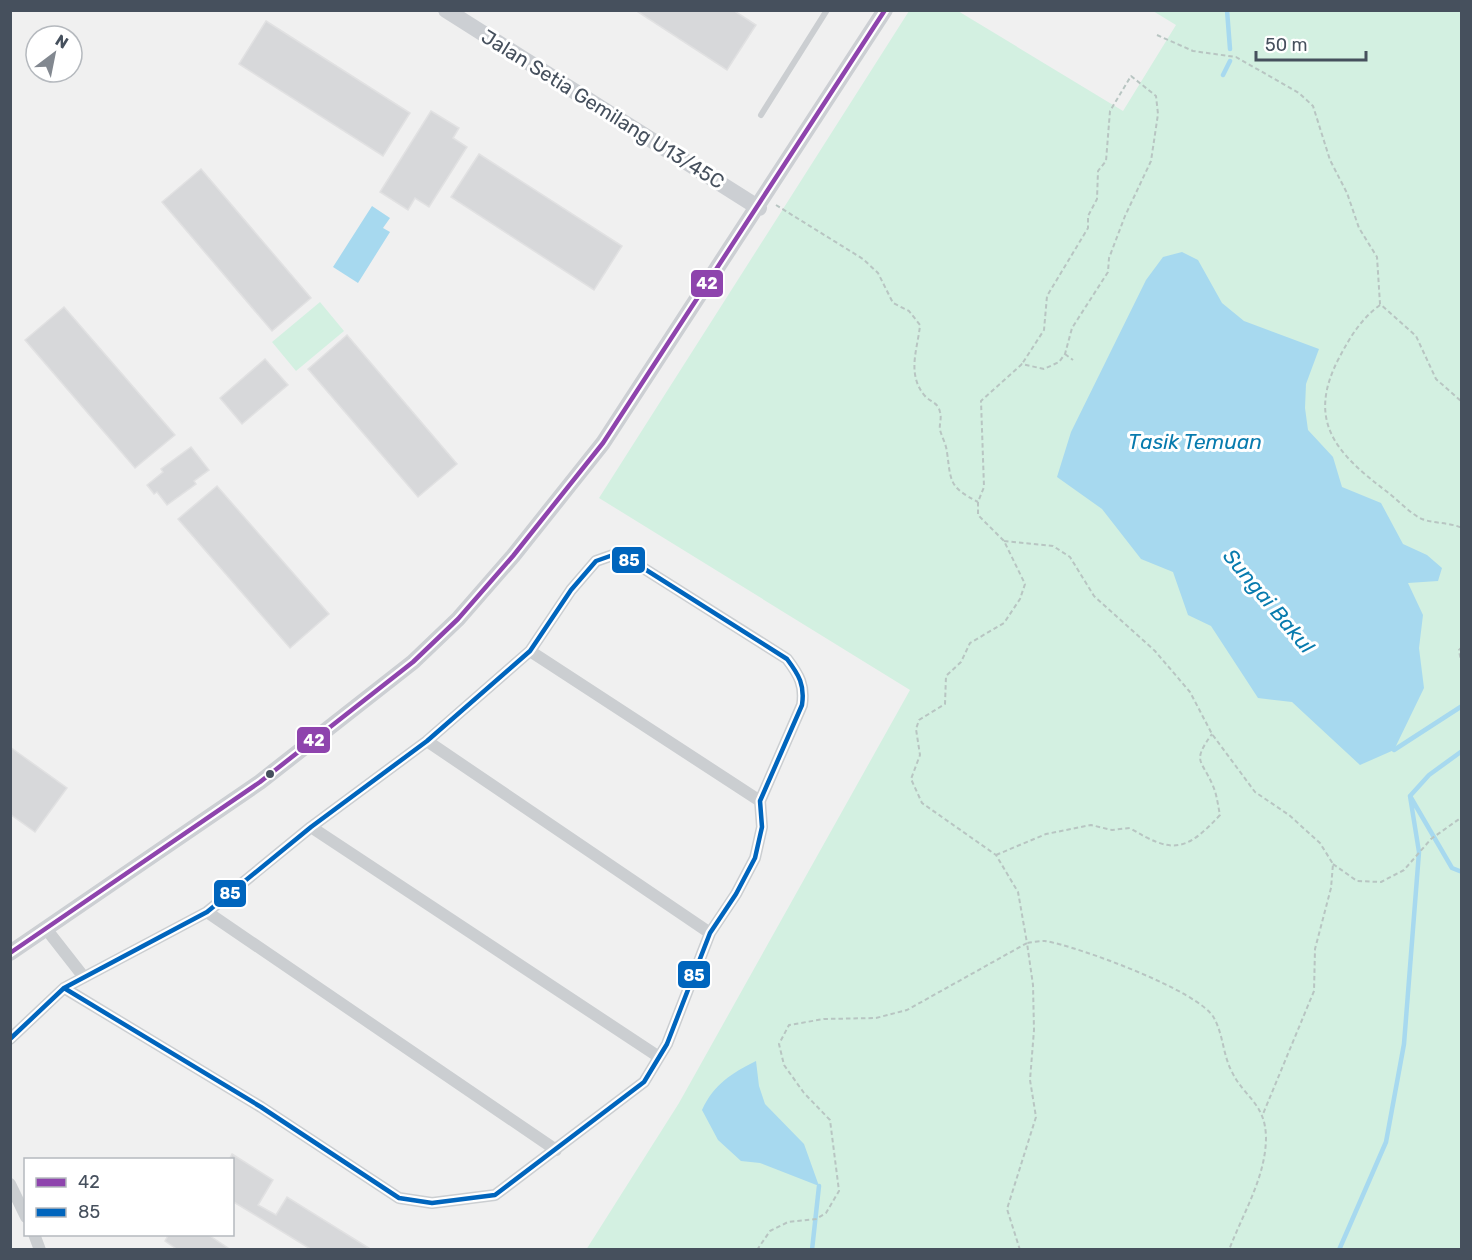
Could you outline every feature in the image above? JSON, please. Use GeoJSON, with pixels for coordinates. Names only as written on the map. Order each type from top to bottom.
{"type":"FeatureCollection","features":[{"type":"Feature","properties":{"kind":"street","name":"Jalan Setia Gemilang U13/45C"},"geometry":{"type":"LineString","coordinates":[[446,10],[762,203]]}},
{"type":"Feature","properties":{"kind":"street"},"geometry":{"type":"LineString","coordinates":[[10,953],[47,930],[260,782],[413,662],[458,619],[543,521],[603,444],[762,203],[885,10]]}},
{"type":"Feature","properties":{"kind":"street"},"geometry":{"type":"LineString","coordinates":[[10,1039],[64,988],[207,912],[311,827],[428,741],[530,651],[571,590],[596,561],[613,555],[633,561],[787,659],[799,675],[804,688],[802,705],[760,801],[762,827],[755,858],[736,894],[710,933],[667,1044],[644,1082],[495,1195],[432,1203],[399,1198],[261,1107],[64,988]]}},
{"type":"Feature","properties":{"kind":"street"},"geometry":{"type":"LineString","coordinates":[[530,651],[760,801]]}},
{"type":"Feature","properties":{"kind":"street"},"geometry":{"type":"LineString","coordinates":[[428,741],[710,933]]}},
{"type":"Feature","properties":{"kind":"street"},"geometry":{"type":"LineString","coordinates":[[311,827],[659,1057]]}},
{"type":"Feature","properties":{"kind":"street"},"geometry":{"type":"LineString","coordinates":[[207,912],[556,1150]]}},
{"type":"Feature","properties":{"kind":"street"},"geometry":{"type":"LineString","coordinates":[[47,930],[83,976]]}},
{"type":"Feature","properties":{"kind":"street"},"geometry":{"type":"LineString","coordinates":[[10,1184],[24,1213]]}},
{"type":"Feature","properties":{"kind":"street"},"geometry":{"type":"LineString","coordinates":[[34,1236],[40,1250]]}},
{"type":"Feature","properties":{"kind":"lane"},"geometry":{"type":"LineString","coordinates":[[761,116],[827,10]]}},
{"type":"Feature","properties":{"kind":"path"},"geometry":{"type":"LineString","coordinates":[[1156,35],[1193,51],[1236,57],[1299,93],[1313,106],[1330,160],[1347,194],[1359,228],[1377,257],[1380,304],[1416,336],[1436,379],[1461,402]]}},
{"type":"Feature","properties":{"kind":"path"},"geometry":{"type":"LineString","coordinates":[[1020,1250],[1007,1209],[1036,1117],[1030,1080],[1034,1019],[1033,985],[1018,892],[996,855],[922,803],[911,779],[920,755],[916,729],[919,720],[945,704],[946,676],[961,662],[970,643],[1004,623],[1020,599],[1025,584],[1004,541],[978,515],[978,502],[984,487],[981,401],[1022,364],[1044,330],[1047,296],[1088,228],[1088,216],[1097,199],[1098,171],[1106,161],[1110,111],[1131,76],[1156,96],[1158,114],[1151,161],[1125,216],[1109,258],[1108,272],[1072,328],[1065,354],[1053,367],[1044,369],[1022,364]]}},
{"type":"Feature","properties":{"kind":"path"},"geometry":{"type":"LineString","coordinates":[[762,203],[863,260],[878,273],[892,303],[909,311],[920,325],[913,355],[916,377],[924,396],[939,406],[940,428],[947,450],[948,477],[958,492],[978,502]]}},
{"type":"Feature","properties":{"kind":"path"},"geometry":{"type":"LineString","coordinates":[[1380,304],[1364,317],[1331,374],[1323,402],[1329,430],[1353,465],[1422,519],[1450,523],[1461,528]]}},
{"type":"Feature","properties":{"kind":"path"},"geometry":{"type":"LineString","coordinates":[[1065,354],[1073,360]]}},
{"type":"Feature","properties":{"kind":"path"},"geometry":{"type":"LineString","coordinates":[[1004,541],[1053,546],[1070,557],[1094,596],[1155,651],[1190,692],[1212,734],[1255,792],[1289,815],[1320,843],[1333,864],[1357,881],[1380,882],[1404,870],[1431,839],[1461,818]]}},
{"type":"Feature","properties":{"kind":"path"},"geometry":{"type":"LineString","coordinates":[[1461,647],[1459,650],[1461,667]]}},
{"type":"Feature","properties":{"kind":"path"},"geometry":{"type":"LineString","coordinates":[[996,855],[1046,834],[1091,825],[1112,830],[1130,828],[1155,844],[1183,845],[1205,832],[1220,815],[1213,786],[1200,764],[1201,749],[1212,734]]}},
{"type":"Feature","properties":{"kind":"path"},"geometry":{"type":"LineString","coordinates":[[1263,1114],[1314,991],[1315,949],[1331,888],[1333,864]]}},
{"type":"Feature","properties":{"kind":"path"},"geometry":{"type":"LineString","coordinates":[[757,1250],[770,1231],[788,1222],[816,1219],[826,1213],[839,1191],[830,1120],[804,1093],[784,1065],[779,1044],[789,1025],[824,1019],[876,1018],[907,1010],[1027,943],[1045,941],[1102,958],[1161,982],[1203,1005],[1214,1017],[1231,1071],[1263,1114],[1266,1138],[1262,1170],[1229,1250]]}},
{"type":"Feature","properties":{"kind":"green space"},"geometry":{"type":"Polygon","coordinates":[[[909,11],[958,11],[1123,111],[1176,25],[1153,11],[1461,11],[1461,1249],[586,1250],[679,1103],[910,690],[599,498],[909,11]]]}},
{"type":"Feature","properties":{"kind":"green space"},"geometry":{"type":"Polygon","coordinates":[[[320,302],[344,331],[296,371],[272,342],[320,302]]]}},
{"type":"Feature","properties":{"kind":"water"},"geometry":{"type":"Polygon","coordinates":[[[372,206],[390,218],[383,228],[390,232],[358,283],[333,267],[372,206]]]}},
{"type":"Feature","properties":{"kind":"water","name":"Tasik Temuan"},"geometry":{"type":"Polygon","coordinates":[[[1182,252],[1198,260],[1222,303],[1244,321],[1319,349],[1306,384],[1305,408],[1308,430],[1333,457],[1342,487],[1381,503],[1403,544],[1427,555],[1442,568],[1438,581],[1408,583],[1423,615],[1419,648],[1424,688],[1394,750],[1360,765],[1292,702],[1258,698],[1211,626],[1188,615],[1173,572],[1141,559],[1102,509],[1057,477],[1071,432],[1146,280],[1163,257],[1182,252]]]}},
{"type":"Feature","properties":{"kind":"water"},"geometry":{"type":"Polygon","coordinates":[[[756,1061],[759,1086],[765,1104],[804,1144],[819,1186],[760,1163],[741,1161],[718,1140],[702,1110],[712,1093],[724,1080],[756,1061]]]}},
{"type":"Feature","properties":{"kind":"building"},"geometry":{"type":"Polygon","coordinates":[[[635,10],[733,10],[756,25],[727,70],[635,10]]]}},
{"type":"Feature","properties":{"kind":"building"},"geometry":{"type":"Polygon","coordinates":[[[266,21],[410,113],[383,156],[239,64],[266,21]]]}},
{"type":"Feature","properties":{"kind":"building"},"geometry":{"type":"Polygon","coordinates":[[[431,111],[459,128],[453,138],[467,147],[429,207],[415,198],[408,210],[380,192],[431,111]]]}},
{"type":"Feature","properties":{"kind":"building"},"geometry":{"type":"Polygon","coordinates":[[[479,154],[622,246],[594,290],[451,197],[479,154]]]}},
{"type":"Feature","properties":{"kind":"building"},"geometry":{"type":"Polygon","coordinates":[[[201,169],[311,298],[272,331],[162,202],[201,169]]]}},
{"type":"Feature","properties":{"kind":"building"},"geometry":{"type":"Polygon","coordinates":[[[64,307],[175,435],[135,468],[25,340],[64,307]]]}},
{"type":"Feature","properties":{"kind":"building"},"geometry":{"type":"Polygon","coordinates":[[[347,335],[457,464],[418,497],[308,369],[347,335]]]}},
{"type":"Feature","properties":{"kind":"building"},"geometry":{"type":"Polygon","coordinates":[[[265,359],[288,385],[242,424],[220,398],[265,359]]]}},
{"type":"Feature","properties":{"kind":"building"},"geometry":{"type":"Polygon","coordinates":[[[191,447],[209,470],[194,481],[196,484],[167,505],[157,492],[154,494],[147,485],[163,472],[161,469],[191,447]]]}},
{"type":"Feature","properties":{"kind":"building"},"geometry":{"type":"Polygon","coordinates":[[[217,486],[329,614],[290,648],[178,519],[217,486]]]}},
{"type":"Feature","properties":{"kind":"building"},"geometry":{"type":"Polygon","coordinates":[[[10,747],[67,788],[35,832],[10,814],[10,747]]]}},
{"type":"Feature","properties":{"kind":"building"},"geometry":{"type":"Polygon","coordinates":[[[232,1154],[273,1180],[258,1205],[276,1215],[287,1197],[372,1250],[312,1250],[234,1202],[234,1158],[230,1158],[232,1154]]]}},
{"type":"Feature","properties":{"kind":"building"},"geometry":{"type":"Polygon","coordinates":[[[168,1236],[210,1236],[231,1250],[178,1250],[165,1241],[168,1236]]]}},
{"type":"Feature","properties":{"kind":"waterway","name":"Sungai Bakul"},"geometry":{"type":"LineString","coordinates":[[1227,10],[1230,49]]}},
{"type":"Feature","properties":{"kind":"waterway","name":"Sungai Bakul"},"geometry":{"type":"LineString","coordinates":[[1223,75],[1230,61]]}},
{"type":"Feature","properties":{"kind":"waterway","name":"Sungai Bakul"},"geometry":{"type":"LineString","coordinates":[[1392,747],[1394,750],[1462,706]]}},
{"type":"Feature","properties":{"kind":"waterway","name":"Sungai Bakul"},"geometry":{"type":"LineString","coordinates":[[1462,751],[1429,775],[1410,796],[1452,868],[1462,872]]}},
{"type":"Feature","properties":{"kind":"waterway"},"geometry":{"type":"LineString","coordinates":[[1339,1250],[1386,1142],[1404,1044],[1419,852],[1410,796]]}},
{"type":"Feature","properties":{"kind":"waterway"},"geometry":{"type":"LineString","coordinates":[[812,1250],[819,1186]]}},
{"type":"Feature","properties":{"kind":"transit line","name":"42"},"geometry":{"type":"LineString","coordinates":[[10,953],[260,782],[413,662],[458,619],[513,556],[603,443],[885,10]]}},
{"type":"Feature","properties":{"kind":"transit line","name":"85"},"geometry":{"type":"LineString","coordinates":[[10,1039],[64,988],[207,912],[311,827],[427,741],[530,651],[571,590],[596,561],[613,555],[632,561],[787,659],[800,680],[803,692],[802,705],[760,801],[762,827],[755,858],[736,894],[710,933],[667,1044],[644,1082],[495,1195],[432,1203],[399,1198],[261,1107],[64,988]]}}]}
